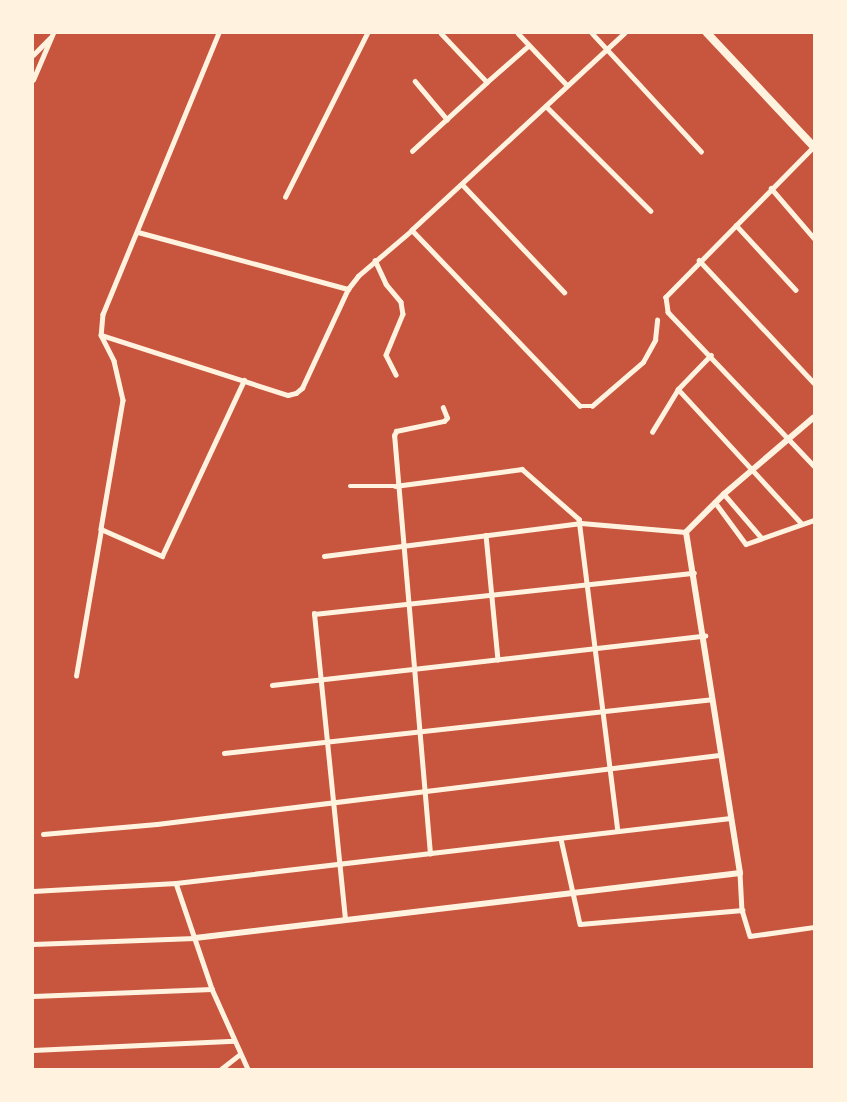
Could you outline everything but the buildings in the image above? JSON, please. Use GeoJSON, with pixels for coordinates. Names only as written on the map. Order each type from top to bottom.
{"type":"FeatureCollection","features":[{"type":"Feature","properties":{"kind":"highway"},"geometry":{"type":"LineString","coordinates":[[707,33],[814,147]]}},
{"type":"Feature","properties":{"kind":"street"},"geometry":{"type":"LineString","coordinates":[[76,676],[123,400],[114,361],[101,335],[99,323],[219,33]]}},
{"type":"Feature","properties":{"kind":"street"},"geometry":{"type":"LineString","coordinates":[[285,197],[367,33]]}},
{"type":"Feature","properties":{"kind":"street"},"geometry":{"type":"LineString","coordinates":[[441,33],[487,82]]}},
{"type":"Feature","properties":{"kind":"street"},"geometry":{"type":"LineString","coordinates":[[518,33],[567,85]]}},
{"type":"Feature","properties":{"kind":"street"},"geometry":{"type":"LineString","coordinates":[[592,33],[700,151]]}},
{"type":"Feature","properties":{"kind":"street"},"geometry":{"type":"LineString","coordinates":[[101,335],[288,395],[296,393],[302,388],[348,289],[375,260],[412,230],[625,33]]}},
{"type":"Feature","properties":{"kind":"street"},"geometry":{"type":"LineString","coordinates":[[33,55],[53,34]]}},
{"type":"Feature","properties":{"kind":"street"},"geometry":{"type":"LineString","coordinates":[[33,80],[53,34]]}},
{"type":"Feature","properties":{"kind":"street"},"geometry":{"type":"LineString","coordinates":[[412,152],[528,46]]}},
{"type":"Feature","properties":{"kind":"street"},"geometry":{"type":"LineString","coordinates":[[415,81],[447,119]]}},
{"type":"Feature","properties":{"kind":"street"},"geometry":{"type":"LineString","coordinates":[[546,106],[651,211]]}},
{"type":"Feature","properties":{"kind":"street"},"geometry":{"type":"LineString","coordinates":[[814,147],[699,260],[666,297],[668,312],[814,466]]}},
{"type":"Feature","properties":{"kind":"street"},"geometry":{"type":"LineString","coordinates":[[462,184],[564,292]]}},
{"type":"Feature","properties":{"kind":"street"},"geometry":{"type":"LineString","coordinates":[[771,188],[814,238]]}},
{"type":"Feature","properties":{"kind":"street"},"geometry":{"type":"LineString","coordinates":[[736,225],[796,290]]}},
{"type":"Feature","properties":{"kind":"street"},"geometry":{"type":"LineString","coordinates":[[412,230],[580,406],[592,405],[643,362],[656,340],[657,320]]}},
{"type":"Feature","properties":{"kind":"street"},"geometry":{"type":"LineString","coordinates":[[138,232],[348,289]]}},
{"type":"Feature","properties":{"kind":"street"},"geometry":{"type":"LineString","coordinates":[[375,260],[386,284],[401,302],[403,314],[386,355],[396,375]]}},
{"type":"Feature","properties":{"kind":"street"},"geometry":{"type":"LineString","coordinates":[[699,260],[814,383]]}},
{"type":"Feature","properties":{"kind":"street"},"geometry":{"type":"LineString","coordinates":[[652,432],[678,389],[711,355]]}},
{"type":"Feature","properties":{"kind":"street"},"geometry":{"type":"LineString","coordinates":[[100,529],[162,556],[244,381]]}},
{"type":"Feature","properties":{"kind":"street"},"geometry":{"type":"LineString","coordinates":[[678,389],[802,524]]}},
{"type":"Feature","properties":{"kind":"street"},"geometry":{"type":"LineString","coordinates":[[430,854],[395,486],[394,433],[444,421],[447,418],[443,408]]}},
{"type":"Feature","properties":{"kind":"street"},"geometry":{"type":"LineString","coordinates":[[324,556],[581,523],[686,532],[724,494],[814,417]]}},
{"type":"Feature","properties":{"kind":"street"},"geometry":{"type":"LineString","coordinates":[[350,486],[395,486],[522,469],[581,523],[618,830]]}},
{"type":"Feature","properties":{"kind":"street"},"geometry":{"type":"LineString","coordinates":[[724,494],[761,537]]}},
{"type":"Feature","properties":{"kind":"street"},"geometry":{"type":"LineString","coordinates":[[716,502],[743,542],[814,520]]}},
{"type":"Feature","properties":{"kind":"street"},"geometry":{"type":"LineString","coordinates":[[686,532],[696,573],[719,755],[740,873],[742,910],[750,936],[814,927]]}},
{"type":"Feature","properties":{"kind":"street"},"geometry":{"type":"LineString","coordinates":[[486,535],[498,658]]}},
{"type":"Feature","properties":{"kind":"street"},"geometry":{"type":"LineString","coordinates":[[345,919],[331,802],[314,614],[696,573]]}},
{"type":"Feature","properties":{"kind":"street"},"geometry":{"type":"LineString","coordinates":[[272,685],[597,645],[705,636]]}},
{"type":"Feature","properties":{"kind":"street"},"geometry":{"type":"LineString","coordinates":[[224,753],[711,699]]}},
{"type":"Feature","properties":{"kind":"street"},"geometry":{"type":"LineString","coordinates":[[43,834],[423,792],[719,755]]}},
{"type":"Feature","properties":{"kind":"street"},"geometry":{"type":"LineString","coordinates":[[33,891],[176,883],[340,866],[730,818]]}},
{"type":"Feature","properties":{"kind":"street"},"geometry":{"type":"LineString","coordinates":[[561,839],[579,924],[742,910]]}},
{"type":"Feature","properties":{"kind":"street"},"geometry":{"type":"LineString","coordinates":[[33,944],[195,938],[740,873]]}},
{"type":"Feature","properties":{"kind":"street"},"geometry":{"type":"LineString","coordinates":[[176,883],[212,989],[248,1069]]}},
{"type":"Feature","properties":{"kind":"street"},"geometry":{"type":"LineString","coordinates":[[33,996],[212,989]]}},
{"type":"Feature","properties":{"kind":"street"},"geometry":{"type":"LineString","coordinates":[[33,1050],[234,1041]]}},
{"type":"Feature","properties":{"kind":"street"},"geometry":{"type":"LineString","coordinates":[[221,1069],[240,1054]]}}]}
